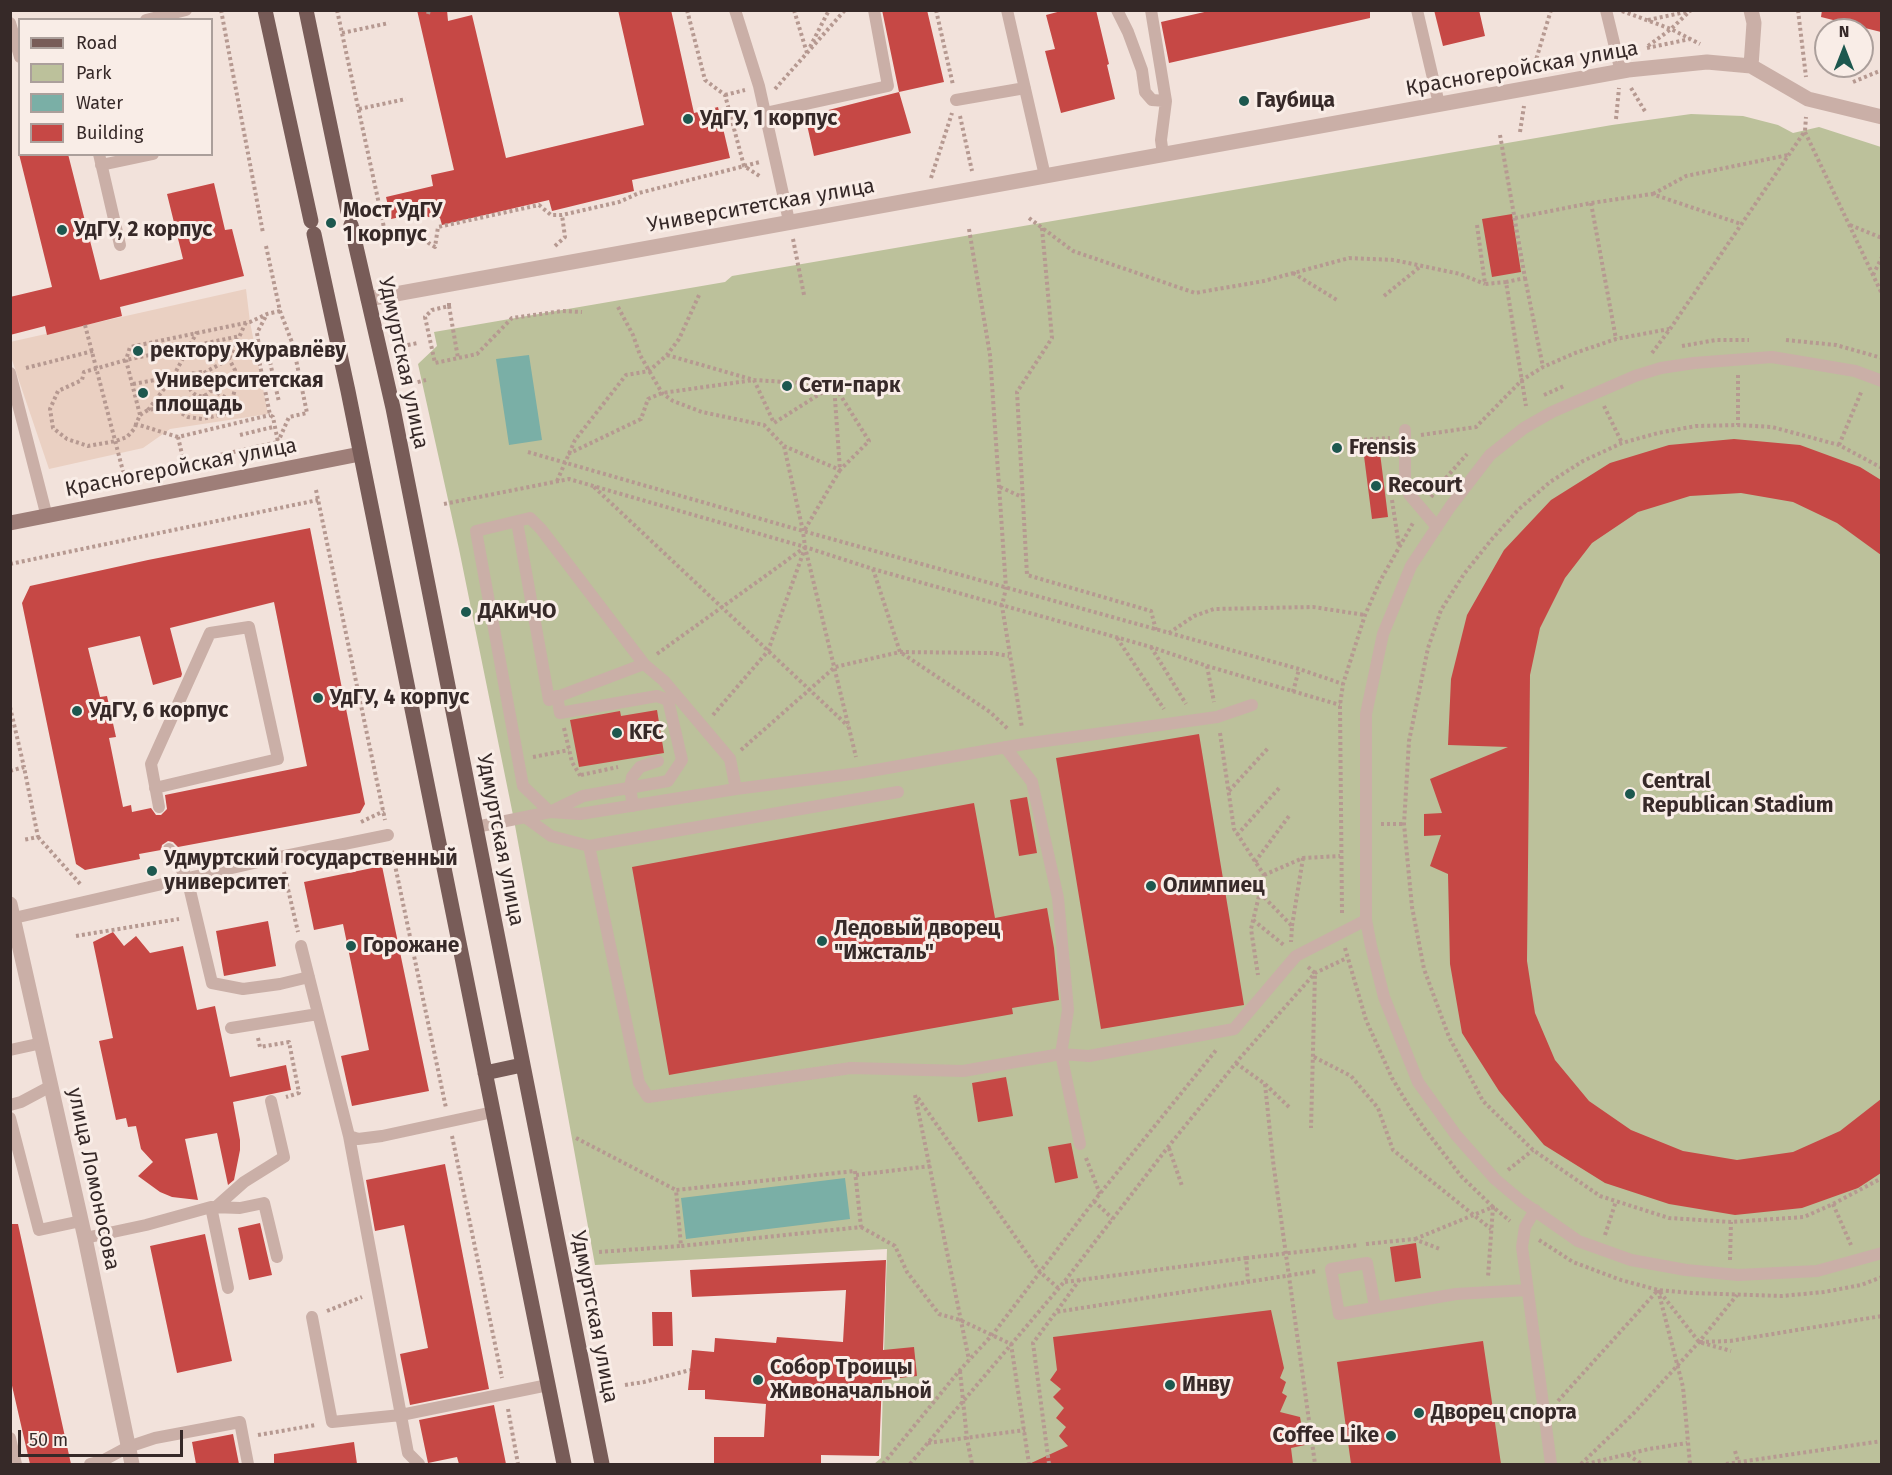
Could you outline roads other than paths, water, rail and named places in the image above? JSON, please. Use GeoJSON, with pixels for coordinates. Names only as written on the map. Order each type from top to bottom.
{"type":"FeatureCollection","features":[{"type":"Feature","properties":{"kind":"main road"},"geometry":{"type":"LineString","coordinates":[[265,10],[360,454],[564,1464]]}},
{"type":"Feature","properties":{"kind":"main road","name":"Удмуртская улица"},"geometry":{"type":"LineString","coordinates":[[306,10],[349,218],[393,408],[602,1464]]}},
{"type":"Feature","properties":{"kind":"main road"},"geometry":{"type":"LineString","coordinates":[[485,1073],[522,1065]]}},
{"type":"Feature","properties":{"kind":"street"},"geometry":{"type":"LineString","coordinates":[[1750,66],[1754,33],[1752,10]]}},
{"type":"Feature","properties":{"kind":"street","name":"Красногеройская улица"},"geometry":{"type":"LineString","coordinates":[[1163,155],[1621,72],[1707,62],[1750,66],[1808,99],[1881,117]]}},
{"type":"Feature","properties":{"kind":"street","name":"Университетская улица"},"geometry":{"type":"LineString","coordinates":[[368,299],[1163,155]]}},
{"type":"Feature","properties":{"kind":"street","name":"Красногеройская улица"},"geometry":{"type":"LineString","coordinates":[[10,524],[360,454]]}},
{"type":"Feature","properties":{"kind":"street","name":"улица Ломоносова"},"geometry":{"type":"LineString","coordinates":[[12,911],[85,1238],[132,1464]]}},
{"type":"Feature","properties":{"kind":"lane"},"geometry":{"type":"LineString","coordinates":[[154,18],[186,10]]}},
{"type":"Feature","properties":{"kind":"lane"},"geometry":{"type":"LineString","coordinates":[[735,10],[764,108],[789,221]]}},
{"type":"Feature","properties":{"kind":"lane"},"geometry":{"type":"LineString","coordinates":[[764,108],[888,86],[873,10]]}},
{"type":"Feature","properties":{"kind":"lane"},"geometry":{"type":"LineString","coordinates":[[1007,10],[1045,176]]}},
{"type":"Feature","properties":{"kind":"lane"},"geometry":{"type":"LineString","coordinates":[[1118,10],[1142,70],[1145,92],[1152,100],[1166,101]]}},
{"type":"Feature","properties":{"kind":"lane"},"geometry":{"type":"LineString","coordinates":[[1151,10],[1166,101],[1161,140],[1163,155]]}},
{"type":"Feature","properties":{"kind":"lane"},"geometry":{"type":"LineString","coordinates":[[1417,10],[1439,105]]}},
{"type":"Feature","properties":{"kind":"lane"},"geometry":{"type":"LineString","coordinates":[[1606,10],[1621,72]]}},
{"type":"Feature","properties":{"kind":"lane"},"geometry":{"type":"LineString","coordinates":[[10,23],[18,50]]}},
{"type":"Feature","properties":{"kind":"lane"},"geometry":{"type":"LineString","coordinates":[[956,100],[1025,88]]}},
{"type":"Feature","properties":{"kind":"lane"},"geometry":{"type":"LineString","coordinates":[[120,245],[100,160],[135,156]]}},
{"type":"Feature","properties":{"kind":"lane"},"geometry":{"type":"LineString","coordinates":[[1881,381],[1856,371],[1772,357],[1694,363],[1661,368],[1635,376],[1582,398],[1524,428],[1490,454],[1450,507],[1411,566],[1383,634],[1366,714],[1366,920],[1375,968],[1384,997],[1418,1082],[1456,1135],[1495,1179],[1521,1201],[1578,1241],[1631,1260],[1686,1270],[1738,1275],[1817,1271],[1881,1253]]}},
{"type":"Feature","properties":{"kind":"lane"},"geometry":{"type":"LineString","coordinates":[[13,372],[47,516]]}},
{"type":"Feature","properties":{"kind":"lane"},"geometry":{"type":"LineString","coordinates":[[1405,430],[1405,481],[1409,495],[1437,527]]}},
{"type":"Feature","properties":{"kind":"lane"},"geometry":{"type":"LineString","coordinates":[[736,789],[730,759],[664,681],[644,664],[541,529],[530,518],[476,531],[523,786],[550,812],[580,814],[736,789],[859,773],[1024,744],[1217,717],[1252,705]]}},
{"type":"Feature","properties":{"kind":"lane"},"geometry":{"type":"LineString","coordinates":[[517,522],[549,700],[644,664]]}},
{"type":"Feature","properties":{"kind":"lane"},"geometry":{"type":"LineString","coordinates":[[155,788],[278,759],[249,627],[210,633],[151,764],[155,788],[159,807]]}},
{"type":"Feature","properties":{"kind":"lane"},"geometry":{"type":"LineString","coordinates":[[476,827],[550,812],[583,796],[668,781],[682,760],[668,700],[657,696],[560,713],[557,696]]}},
{"type":"Feature","properties":{"kind":"lane"},"geometry":{"type":"LineString","coordinates":[[1005,747],[1032,782],[1058,898],[1068,1010],[1061,1054],[1080,1143]]}},
{"type":"Feature","properties":{"kind":"lane"},"geometry":{"type":"LineString","coordinates":[[633,806],[630,788],[632,777],[640,767],[658,761]]}},
{"type":"Feature","properties":{"kind":"lane"},"geometry":{"type":"LineString","coordinates":[[525,817],[551,836],[589,846],[898,792]]}},
{"type":"Feature","properties":{"kind":"lane"},"geometry":{"type":"LineString","coordinates":[[12,911],[94,900],[280,857],[388,835]]}},
{"type":"Feature","properties":{"kind":"lane"},"geometry":{"type":"LineString","coordinates":[[589,846],[639,1083],[648,1097],[851,1068],[963,1071],[1061,1054],[1089,1056],[1234,1029],[1296,956],[1366,920]]}},
{"type":"Feature","properties":{"kind":"lane"},"geometry":{"type":"LineString","coordinates":[[169,849],[187,878],[212,983],[243,989],[309,977]]}},
{"type":"Feature","properties":{"kind":"lane"},"geometry":{"type":"LineString","coordinates":[[301,946],[349,1136],[408,1453],[419,1464]]}},
{"type":"Feature","properties":{"kind":"lane"},"geometry":{"type":"LineString","coordinates":[[231,1028],[318,1014]]}},
{"type":"Feature","properties":{"kind":"lane"},"geometry":{"type":"LineString","coordinates":[[10,1050],[42,1043]]}},
{"type":"Feature","properties":{"kind":"lane"},"geometry":{"type":"LineString","coordinates":[[10,1104],[21,1102],[51,1086]]}},
{"type":"Feature","properties":{"kind":"lane"},"geometry":{"type":"LineString","coordinates":[[214,1207],[244,1182],[284,1157],[271,1101]]}},
{"type":"Feature","properties":{"kind":"lane"},"geometry":{"type":"LineString","coordinates":[[349,1136],[358,1140],[493,1112]]}},
{"type":"Feature","properties":{"kind":"lane"},"geometry":{"type":"LineString","coordinates":[[10,1118],[39,1230],[81,1221]]}},
{"type":"Feature","properties":{"kind":"lane"},"geometry":{"type":"LineString","coordinates":[[85,1238],[214,1207],[240,1208],[264,1203],[277,1257]]}},
{"type":"Feature","properties":{"kind":"lane"},"geometry":{"type":"LineString","coordinates":[[214,1207],[228,1288]]}},
{"type":"Feature","properties":{"kind":"lane"},"geometry":{"type":"LineString","coordinates":[[1535,1210],[1525,1227],[1522,1247],[1551,1464]]}},
{"type":"Feature","properties":{"kind":"lane"},"geometry":{"type":"LineString","coordinates":[[1375,1307],[1367,1263],[1331,1269],[1339,1314],[1456,1294],[1527,1290]]}},
{"type":"Feature","properties":{"kind":"lane"},"geometry":{"type":"LineString","coordinates":[[312,1317],[332,1422],[401,1415],[548,1385]]}},
{"type":"Feature","properties":{"kind":"lane"},"geometry":{"type":"LineString","coordinates":[[90,1464],[154,1438],[240,1422],[248,1464]]}},
{"type":"Feature","properties":{"kind":"lane"},"geometry":{"type":"LineString","coordinates":[[10,1438],[16,1464]]}},
{"type":"Feature","properties":{"kind":"water"},"geometry":{"type":"Polygon","coordinates":[[[529,355],[542,440],[509,445],[496,359],[529,355]]]}},
{"type":"Feature","properties":{"kind":"water"},"geometry":{"type":"Polygon","coordinates":[[[845,1178],[850,1219],[686,1239],[681,1198],[845,1178]]]}},
{"type":"Feature","properties":{"kind":"place","name":"Гаубица"},"geometry":{"type":"Point","coordinates":[1244,101]}},
{"type":"Feature","properties":{"kind":"place","name":"УдГУ, 1 корпус"},"geometry":{"type":"Point","coordinates":[688,119]}},
{"type":"Feature","properties":{"kind":"place","name":"Мост УдГУ 1 корпус"},"geometry":{"type":"Point","coordinates":[331,223]}},
{"type":"Feature","properties":{"kind":"place","name":"УдГУ, 2 корпус"},"geometry":{"type":"Point","coordinates":[62,230]}},
{"type":"Feature","properties":{"kind":"place","name":"ректору Журавлёву"},"geometry":{"type":"Point","coordinates":[138,351]}},
{"type":"Feature","properties":{"kind":"place","name":"Сети-парк"},"geometry":{"type":"Point","coordinates":[787,386]}},
{"type":"Feature","properties":{"kind":"place","name":"Университетская площадь"},"geometry":{"type":"Point","coordinates":[143,393]}},
{"type":"Feature","properties":{"kind":"place","name":"Frensis"},"geometry":{"type":"Point","coordinates":[1337,448]}},
{"type":"Feature","properties":{"kind":"place","name":"Recourt"},"geometry":{"type":"Point","coordinates":[1376,486]}},
{"type":"Feature","properties":{"kind":"place","name":"ДАКиЧО"},"geometry":{"type":"Point","coordinates":[466,612]}},
{"type":"Feature","properties":{"kind":"place","name":"УдГУ, 4 корпус"},"geometry":{"type":"Point","coordinates":[318,698]}},
{"type":"Feature","properties":{"kind":"place","name":"УдГУ, 6 корпус"},"geometry":{"type":"Point","coordinates":[77,711]}},
{"type":"Feature","properties":{"kind":"place","name":"KFC"},"geometry":{"type":"Point","coordinates":[617,733]}},
{"type":"Feature","properties":{"kind":"place","name":"Central Republican Stadium"},"geometry":{"type":"Point","coordinates":[1630,794]}},
{"type":"Feature","properties":{"kind":"place","name":"Удмуртский государственный университет"},"geometry":{"type":"Point","coordinates":[152,871]}},
{"type":"Feature","properties":{"kind":"place","name":"Олимпиец"},"geometry":{"type":"Point","coordinates":[1151,886]}},
{"type":"Feature","properties":{"kind":"place","name":"Ледовый дворец \"Ижсталь\""},"geometry":{"type":"Point","coordinates":[822,941]}},
{"type":"Feature","properties":{"kind":"place","name":"Горожане"},"geometry":{"type":"Point","coordinates":[351,946]}},
{"type":"Feature","properties":{"kind":"place","name":"Собор Троицы Живоначальной"},"geometry":{"type":"Point","coordinates":[758,1380]}},
{"type":"Feature","properties":{"kind":"place","name":"Инву"},"geometry":{"type":"Point","coordinates":[1170,1385]}},
{"type":"Feature","properties":{"kind":"place","name":"Дворец спорта"},"geometry":{"type":"Point","coordinates":[1419,1413]}},
{"type":"Feature","properties":{"kind":"place","name":"Coffee Like"},"geometry":{"type":"Point","coordinates":[1391,1436]}}]}
